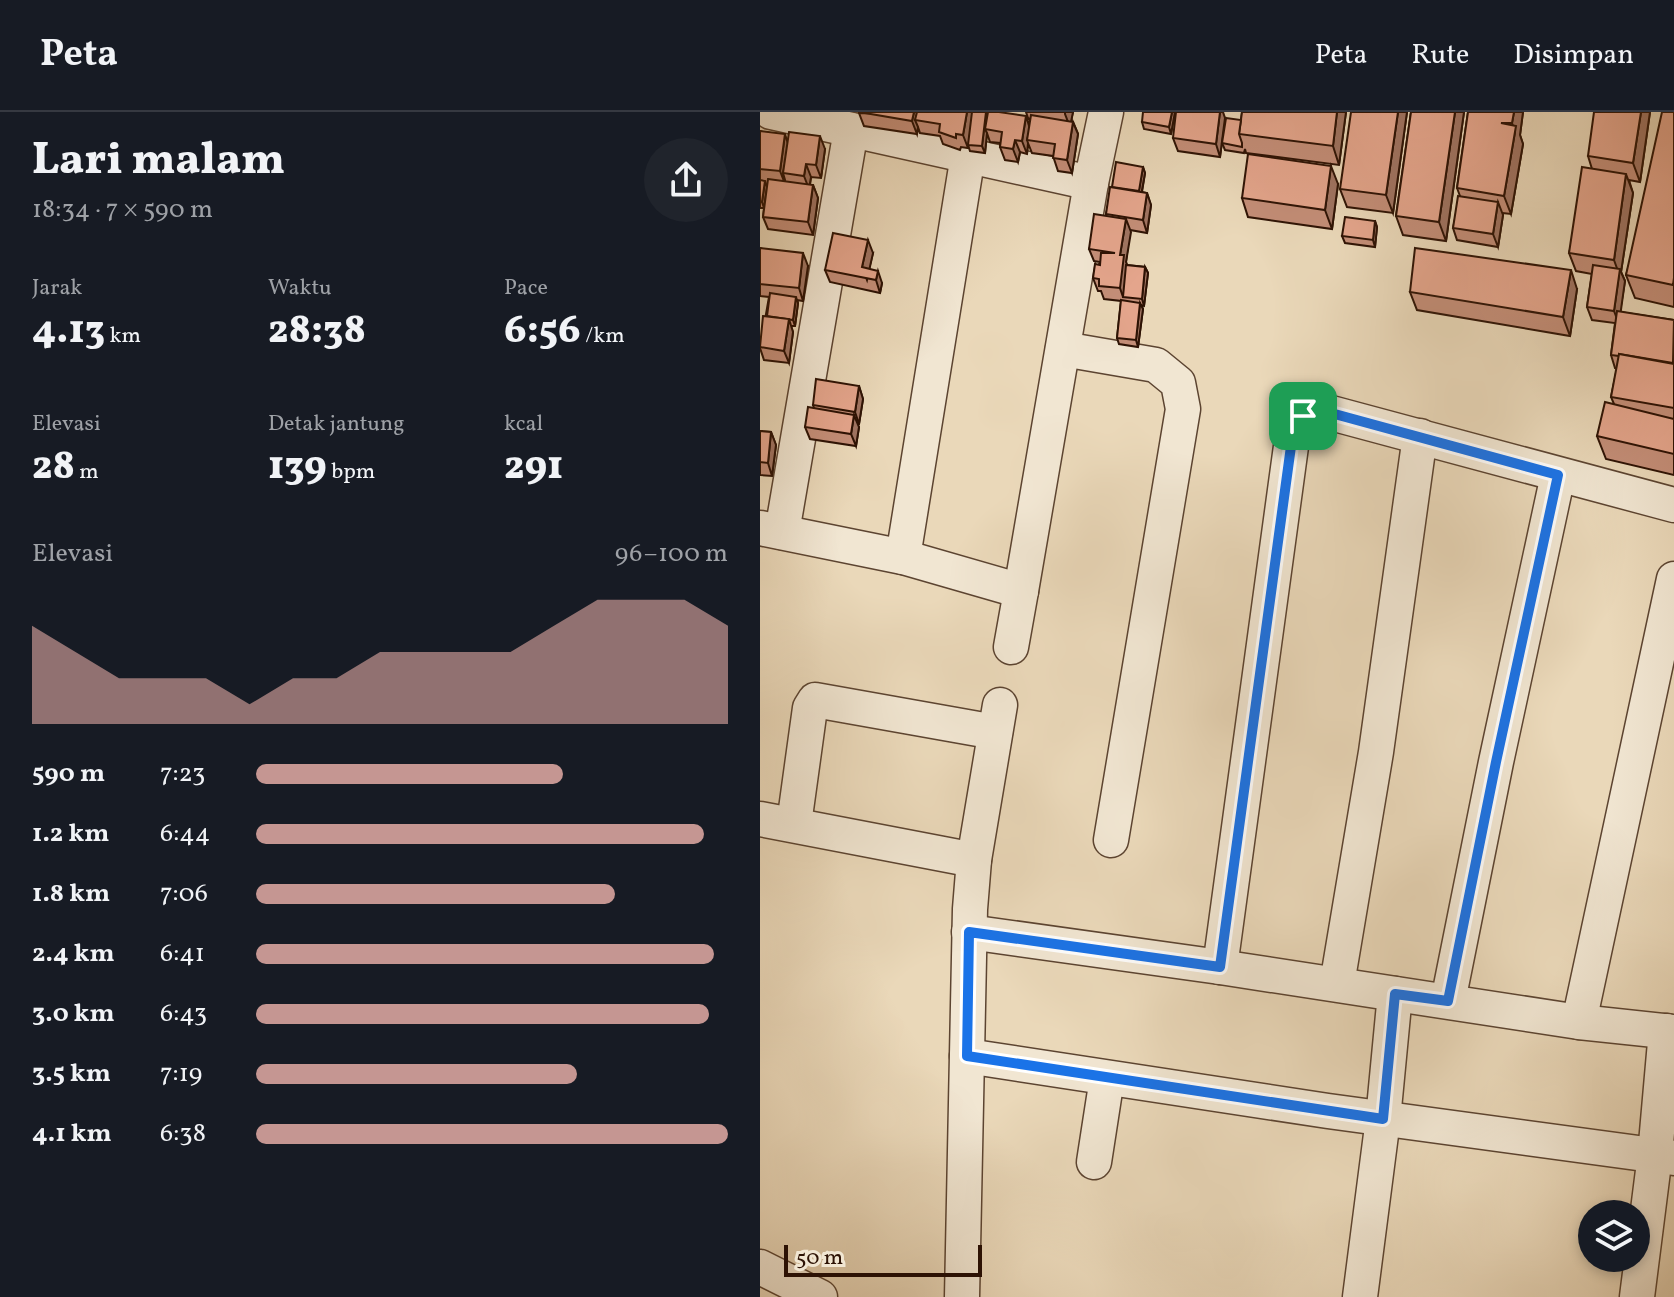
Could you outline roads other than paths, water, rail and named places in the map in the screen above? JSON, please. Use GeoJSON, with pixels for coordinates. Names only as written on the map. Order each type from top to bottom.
{"type":"FeatureCollection","features":[{"type":"Feature","properties":{"kind":"street"},"geometry":{"type":"LineString","coordinates":[[771,112],[1091,183]]}},
{"type":"Feature","properties":{"kind":"street"},"geometry":{"type":"LineString","coordinates":[[1011,647],[1106,112]]}},
{"type":"Feature","properties":{"kind":"street"},"geometry":{"type":"LineString","coordinates":[[851,130],[771,530],[903,557],[1021,591]]}},
{"type":"Feature","properties":{"kind":"street"},"geometry":{"type":"LineString","coordinates":[[903,557],[968,155]]}},
{"type":"Feature","properties":{"kind":"street"},"geometry":{"type":"LineString","coordinates":[[1063,349],[1156,365],[1178,383],[1183,409],[1111,840]]}},
{"type":"Feature","properties":{"kind":"street"},"geometry":{"type":"LineString","coordinates":[[1220,967],[1292,439],[1303,416],[1320,410],[1674,505]]}},
{"type":"Feature","properties":{"kind":"street"},"geometry":{"type":"LineString","coordinates":[[1337,984],[1376,752],[1420,436]]}},
{"type":"Feature","properties":{"kind":"street"},"geometry":{"type":"LineString","coordinates":[[1448,1001],[1558,475]]}},
{"type":"Feature","properties":{"kind":"street"},"geometry":{"type":"LineString","coordinates":[[1579,1022],[1674,579]]}},
{"type":"Feature","properties":{"kind":"street"},"geometry":{"type":"LineString","coordinates":[[794,824],[810,708],[815,700],[997,719],[974,860],[969,932],[962,1297]]}},
{"type":"Feature","properties":{"kind":"street"},"geometry":{"type":"LineString","coordinates":[[760,819],[974,860]]}},
{"type":"Feature","properties":{"kind":"street"},"geometry":{"type":"LineString","coordinates":[[969,932],[1579,1022],[1670,1031],[1664,1157],[1637,1297]]}},
{"type":"Feature","properties":{"kind":"street"},"geometry":{"type":"LineString","coordinates":[[1360,1297],[1383,1119],[1395,994]]}},
{"type":"Feature","properties":{"kind":"street"},"geometry":{"type":"LineString","coordinates":[[967,1056],[1383,1119],[1664,1157]]}},
{"type":"Feature","properties":{"kind":"street"},"geometry":{"type":"LineString","coordinates":[[1094,1162],[1107,1078]]}},
{"type":"Feature","properties":{"kind":"street"},"geometry":{"type":"LineString","coordinates":[[760,1267],[820,1297]]}}]}
